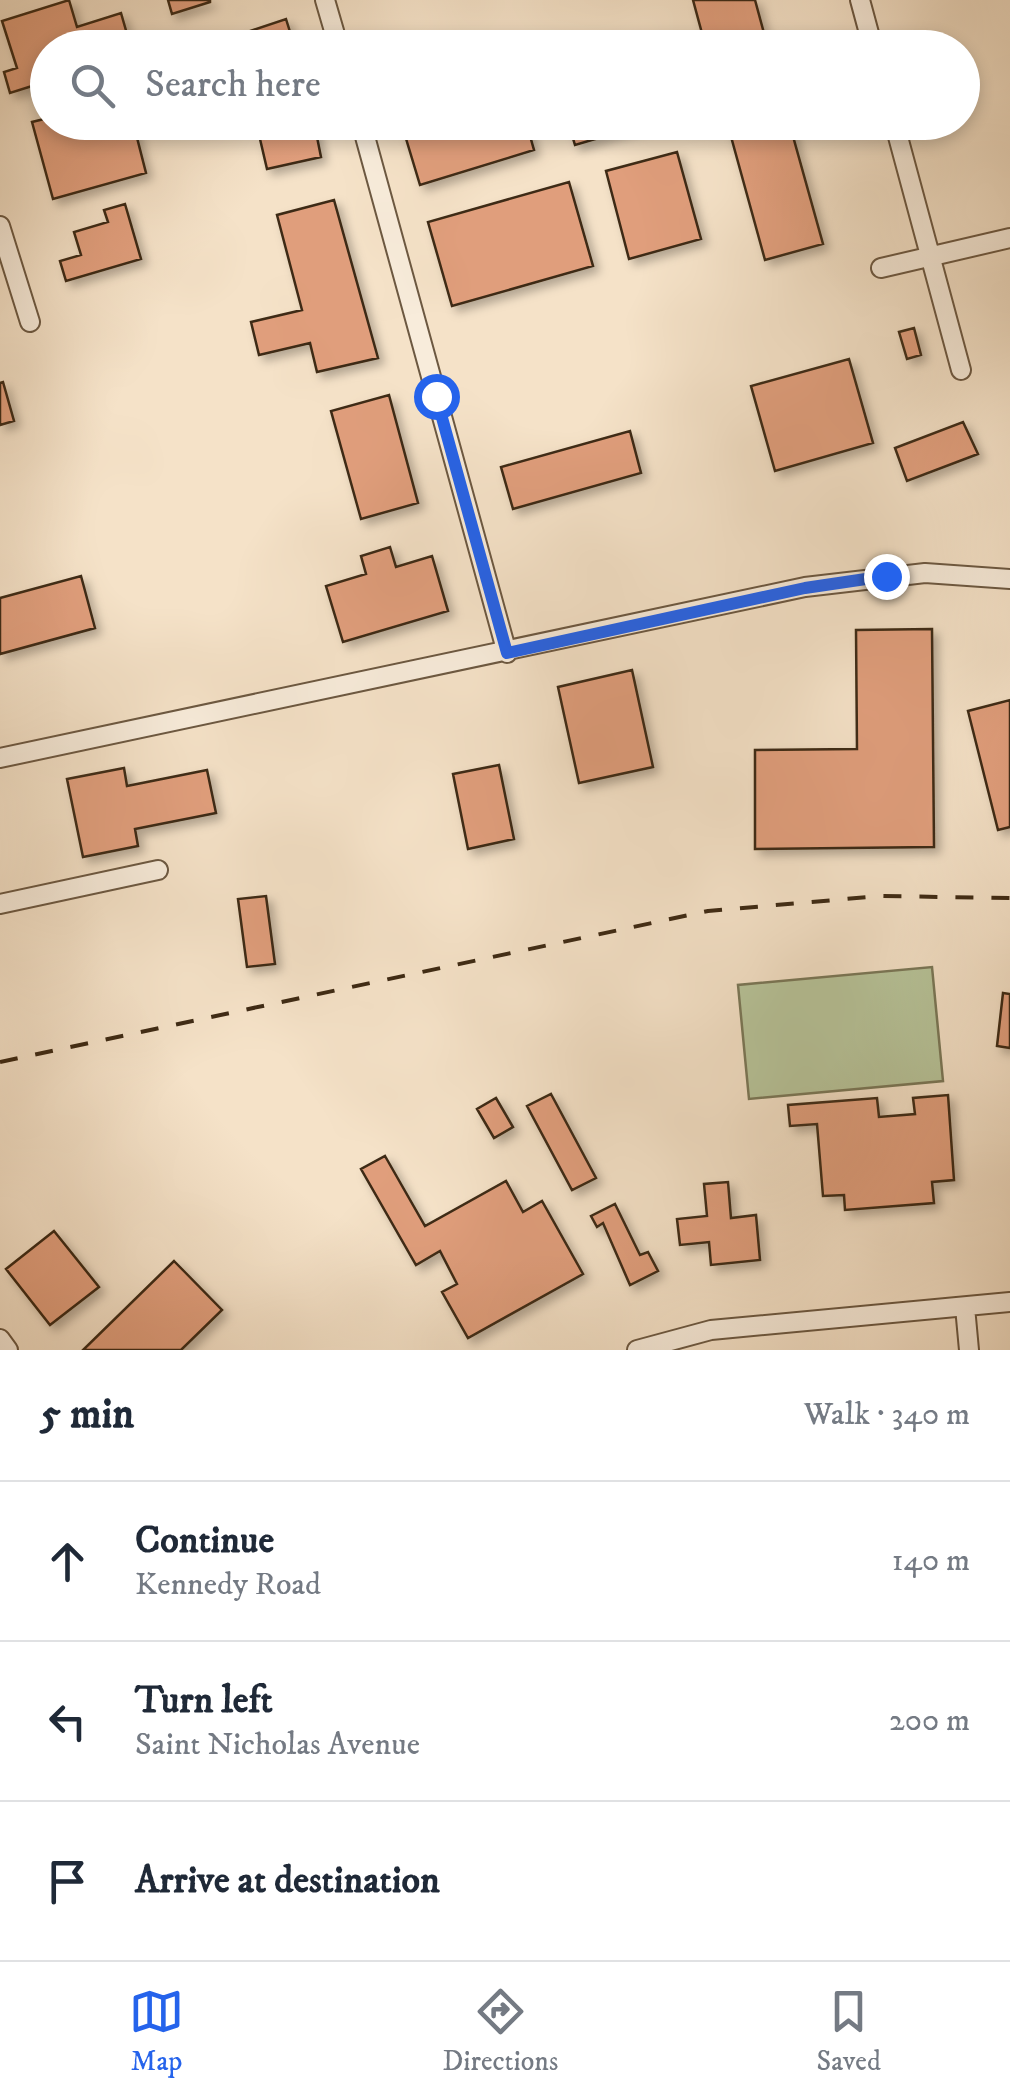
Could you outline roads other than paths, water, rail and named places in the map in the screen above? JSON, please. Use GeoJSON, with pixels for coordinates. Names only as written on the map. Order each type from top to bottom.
{"type":"FeatureCollection","features":[{"type":"Feature","properties":{"kind":"street"},"geometry":{"type":"LineString","coordinates":[[325,0],[334,30]]}},
{"type":"Feature","properties":{"kind":"street"},"geometry":{"type":"LineString","coordinates":[[860,0],[868,30]]}},
{"type":"Feature","properties":{"kind":"street"},"geometry":{"type":"LineString","coordinates":[[365,140],[507,653]]}},
{"type":"Feature","properties":{"kind":"street"},"geometry":{"type":"LineString","coordinates":[[899,140],[961,370]]}},
{"type":"Feature","properties":{"kind":"street"},"geometry":{"type":"LineString","coordinates":[[0,226],[30,322]]}},
{"type":"Feature","properties":{"kind":"street"},"geometry":{"type":"LineString","coordinates":[[881,268],[1010,238]]}},
{"type":"Feature","properties":{"kind":"street"},"geometry":{"type":"LineString","coordinates":[[0,758],[805,588],[886,576],[970,573],[1010,579]]}},
{"type":"Feature","properties":{"kind":"street"},"geometry":{"type":"LineString","coordinates":[[0,904],[158,870]]}},
{"type":"Feature","properties":{"kind":"street"},"geometry":{"type":"LineString","coordinates":[[637,1350],[711,1330],[1010,1302]]}},
{"type":"Feature","properties":{"kind":"street"},"geometry":{"type":"LineString","coordinates":[[965,1307],[969,1350]]}},
{"type":"Feature","properties":{"kind":"street"},"geometry":{"type":"LineString","coordinates":[[0,1340],[8,1350]]}},
{"type":"Feature","properties":{"kind":"railway"},"geometry":{"type":"LineString","coordinates":[[0,1062],[708,911],[880,896],[1010,898]]}}]}
